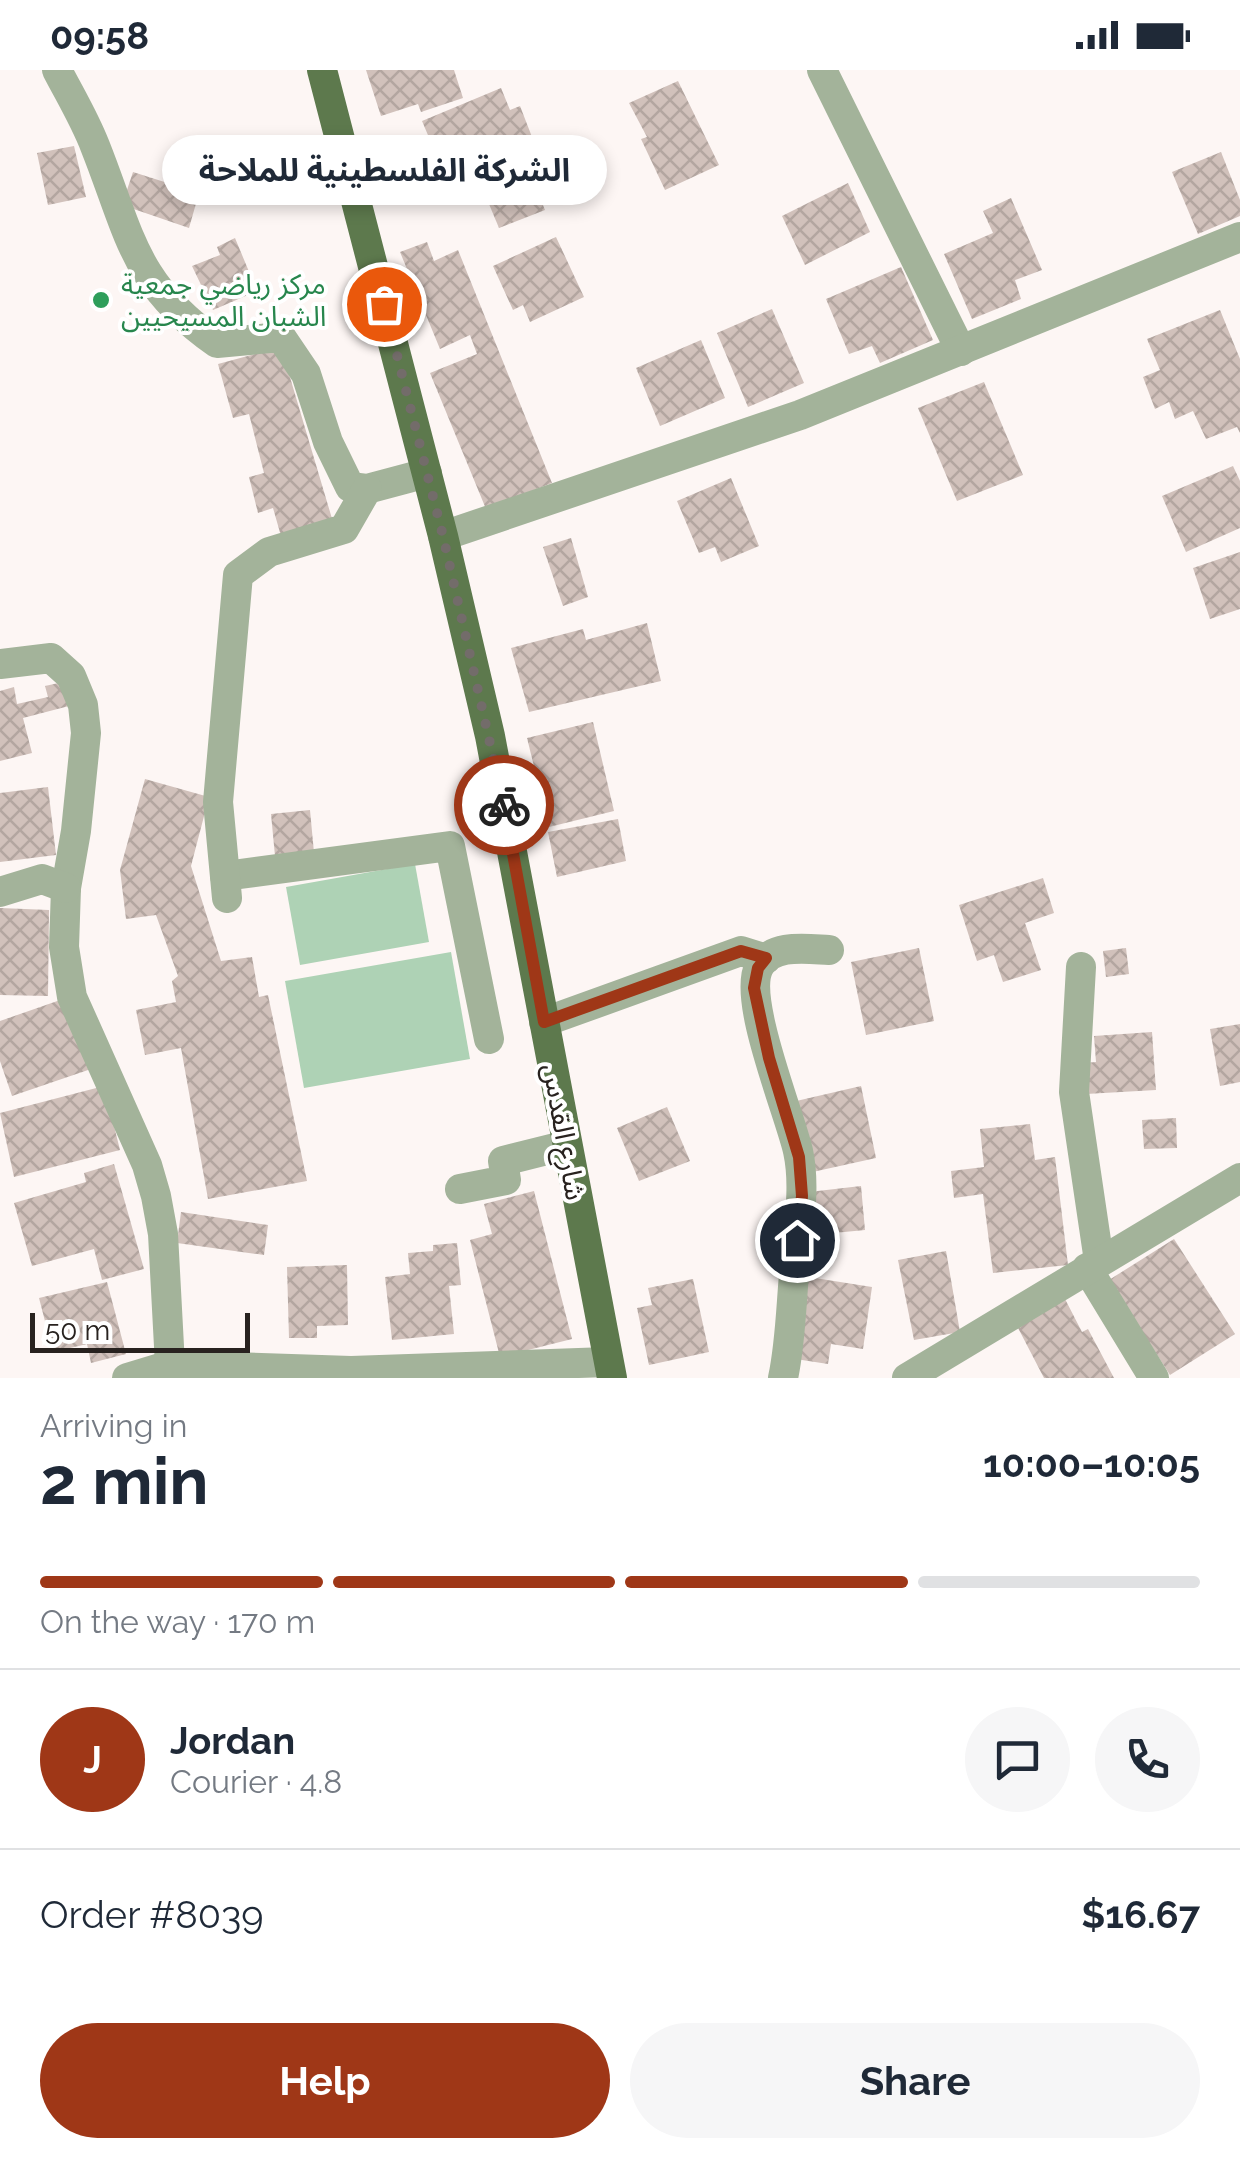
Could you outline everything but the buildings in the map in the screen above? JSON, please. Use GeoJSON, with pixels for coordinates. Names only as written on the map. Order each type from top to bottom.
{"type":"FeatureCollection","features":[{"type":"Feature","properties":{"kind":"main road","name":"شارع القدس"},"geometry":{"type":"LineString","coordinates":[[322,70],[443,536],[490,736],[610,1370]]}},
{"type":"Feature","properties":{"kind":"street"},"geometry":{"type":"LineString","coordinates":[[57,70],[94,143],[143,271],[184,320],[217,343],[281,337],[306,374],[328,442],[350,487],[367,489],[427,474]]}},
{"type":"Feature","properties":{"kind":"street"},"geometry":{"type":"LineString","coordinates":[[822,70],[961,351]]}},
{"type":"Feature","properties":{"kind":"street"},"geometry":{"type":"LineString","coordinates":[[443,536],[800,415],[1240,238]]}},
{"type":"Feature","properties":{"kind":"street"},"geometry":{"type":"LineString","coordinates":[[367,489],[344,529],[268,552],[238,576],[218,802],[226,887],[450,846],[489,1039]]}},
{"type":"Feature","properties":{"kind":"street"},"geometry":{"type":"LineString","coordinates":[[0,664],[51,658],[71,676],[82,704],[86,733],[66,888],[64,946],[72,997],[140,1146],[156,1196],[163,1234],[170,1365]]}},
{"type":"Feature","properties":{"kind":"street"},"geometry":{"type":"LineString","coordinates":[[0,892],[42,879],[66,888]]}},
{"type":"Feature","properties":{"kind":"street"},"geometry":{"type":"LineString","coordinates":[[783,1378],[802,1196],[799,1157],[769,1058],[754,988],[758,968],[766,958],[782,950],[829,950]]}},
{"type":"Feature","properties":{"kind":"street"},"geometry":{"type":"LineString","coordinates":[[544,1022],[741,951],[766,958]]}},
{"type":"Feature","properties":{"kind":"street"},"geometry":{"type":"LineString","coordinates":[[1081,967],[1074,1092],[1093,1265],[1154,1378]]}},
{"type":"Feature","properties":{"kind":"street"},"geometry":{"type":"LineString","coordinates":[[460,1189],[506,1180],[503,1161],[567,1145]]}},
{"type":"Feature","properties":{"kind":"street"},"geometry":{"type":"LineString","coordinates":[[907,1378],[1240,1178]]}},
{"type":"Feature","properties":{"kind":"street"},"geometry":{"type":"LineString","coordinates":[[127,1378],[170,1365],[351,1371],[610,1370]]}},
{"type":"Feature","properties":{"kind":"green space"},"geometry":{"type":"Polygon","coordinates":[[[415,864],[429,942],[300,965],[286,887],[415,864]]]}},
{"type":"Feature","properties":{"kind":"green space"},"geometry":{"type":"Polygon","coordinates":[[[451,952],[470,1059],[304,1088],[285,981],[451,952]]]}},
{"type":"Feature","properties":{"kind":"way so far"},"geometry":{"type":"LineString","coordinates":[[384,304],[443,536],[504,805]]}},
{"type":"Feature","properties":{"kind":"place","name":"مركز رياضي جمعية الشبان المسيحيين"},"geometry":{"type":"Point","coordinates":[101,300]}},
{"type":"Feature","properties":{"kind":"place","name":"الشركة الفلسطينية للملاحة"},"geometry":{"type":"Point","coordinates":[384,304]}},
{"type":"Feature","properties":{"kind":"route"},"geometry":{"type":"LineString","coordinates":[[504,805],[544,1022],[741,951],[766,958],[758,968],[754,988],[769,1058],[799,1157],[802,1196],[797,1240]]}}]}
